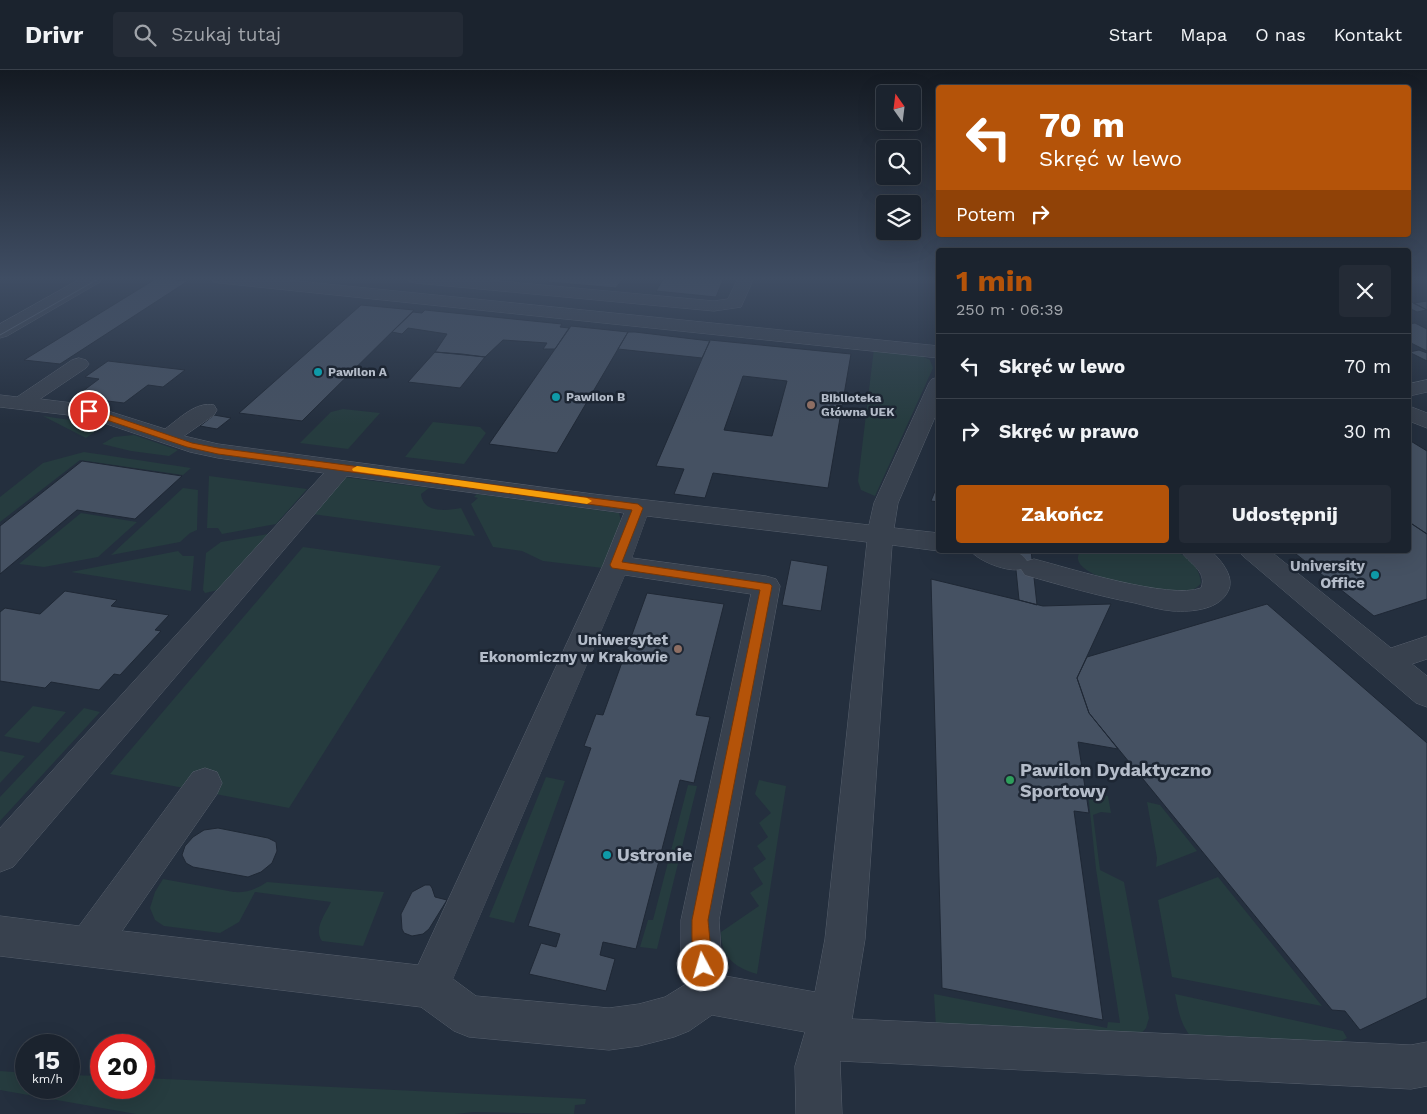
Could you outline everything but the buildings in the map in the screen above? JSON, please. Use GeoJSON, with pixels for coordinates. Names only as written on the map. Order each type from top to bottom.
{"type":"FeatureCollection","features":[{"type":"Feature","properties":{"kind":"street"},"geometry":{"type":"LineString","coordinates":[[693,327],[936,352]]}},
{"type":"Feature","properties":{"kind":"street"},"geometry":{"type":"LineString","coordinates":[[10,402],[79,364]]}},
{"type":"Feature","properties":{"kind":"street"},"geometry":{"type":"LineString","coordinates":[[1411,380],[1427,382]]}},
{"type":"Feature","properties":{"kind":"street"},"geometry":{"type":"LineString","coordinates":[[1411,390],[1427,386]]}},
{"type":"Feature","properties":{"kind":"street"},"geometry":{"type":"LineString","coordinates":[[819,1114],[817,1066],[828,1027],[845,939],[880,537],[886,503],[936,390]]}},
{"type":"Feature","properties":{"kind":"street"},"geometry":{"type":"LineString","coordinates":[[10,402],[89,411],[190,445],[218,451],[638,508],[880,537],[936,542]]}},
{"type":"Feature","properties":{"kind":"street"},"geometry":{"type":"LineString","coordinates":[[168,437],[206,410]]}},
{"type":"Feature","properties":{"kind":"street"},"geometry":{"type":"LineString","coordinates":[[1411,413],[1427,422]]}},
{"type":"Feature","properties":{"kind":"street"},"geometry":{"type":"LineString","coordinates":[[0,855],[342,467]]}},
{"type":"Feature","properties":{"kind":"street"},"geometry":{"type":"LineString","coordinates":[[429,987],[616,565],[638,508]]}},
{"type":"Feature","properties":{"kind":"street"},"geometry":{"type":"LineString","coordinates":[[991,553],[1024,565],[1098,586],[1172,601],[1190,601],[1211,595],[1217,586],[1215,573],[1212,568],[1196,553]]}},
{"type":"Feature","properties":{"kind":"street"},"geometry":{"type":"LineString","coordinates":[[1256,553],[1427,694]]}},
{"type":"Feature","properties":{"kind":"street"},"geometry":{"type":"LineString","coordinates":[[616,565],[766,586],[700,920],[701,952],[708,994]]}},
{"type":"Feature","properties":{"kind":"street"},"geometry":{"type":"LineString","coordinates":[[1386,661],[1427,647]]}},
{"type":"Feature","properties":{"kind":"street"},"geometry":{"type":"LineString","coordinates":[[86,947],[205,783]]}},
{"type":"Feature","properties":{"kind":"street"},"geometry":{"type":"LineString","coordinates":[[0,936],[429,987],[469,1016],[609,1029],[639,1025],[674,1016],[708,994],[828,1027],[1411,1067],[1427,1064]]}},
{"type":"Feature","properties":{"kind":"green space"},"geometry":{"type":"Polygon","coordinates":[[[874,348],[922,356],[930,360],[933,368],[875,496],[861,490],[858,481],[874,348]]]}},
{"type":"Feature","properties":{"kind":"green space"},"geometry":{"type":"Polygon","coordinates":[[[343,409],[380,413],[348,449],[300,443],[331,412],[343,409]]]}},
{"type":"Feature","properties":{"kind":"green space"},"geometry":{"type":"Polygon","coordinates":[[[43,416],[104,425],[86,438],[43,416]]]}},
{"type":"Feature","properties":{"kind":"green space"},"geometry":{"type":"Polygon","coordinates":[[[433,422],[480,427],[486,433],[464,464],[405,457],[433,422]]]}},
{"type":"Feature","properties":{"kind":"green space"},"geometry":{"type":"Polygon","coordinates":[[[134,435],[178,450],[169,456],[131,451],[102,444],[114,437],[134,435]]]}},
{"type":"Feature","properties":{"kind":"green space"},"geometry":{"type":"Polygon","coordinates":[[[84,452],[191,468],[183,475],[80,460],[0,522],[0,497],[43,463],[84,452]]]}},
{"type":"Feature","properties":{"kind":"green space"},"geometry":{"type":"Polygon","coordinates":[[[209,476],[307,489],[276,524],[222,534],[218,528],[207,528],[209,476]]]}},
{"type":"Feature","properties":{"kind":"green space"},"geometry":{"type":"Polygon","coordinates":[[[343,477],[429,488],[421,494],[426,505],[442,510],[461,508],[475,536],[312,514],[343,477]]]}},
{"type":"Feature","properties":{"kind":"green space"},"geometry":{"type":"Polygon","coordinates":[[[183,488],[198,490],[197,530],[190,533],[180,542],[111,555],[183,488]]]}},
{"type":"Feature","properties":{"kind":"green space"},"geometry":{"type":"Polygon","coordinates":[[[477,494],[619,513],[621,521],[603,568],[543,561],[522,551],[493,547],[471,504],[478,498],[474,497],[477,494]]]}},
{"type":"Feature","properties":{"kind":"green space"},"geometry":{"type":"Polygon","coordinates":[[[81,513],[137,522],[98,557],[44,567],[19,564],[81,513]]]}},
{"type":"Feature","properties":{"kind":"green space"},"geometry":{"type":"Polygon","coordinates":[[[268,534],[224,586],[218,590],[205,593],[203,590],[206,553],[221,542],[268,534]]]}},
{"type":"Feature","properties":{"kind":"green space"},"geometry":{"type":"Polygon","coordinates":[[[303,547],[441,566],[289,808],[110,774],[303,547]]]}},
{"type":"Feature","properties":{"kind":"green space"},"geometry":{"type":"Polygon","coordinates":[[[178,551],[183,556],[194,556],[191,591],[71,572],[178,551]]]}},
{"type":"Feature","properties":{"kind":"green space"},"geometry":{"type":"Polygon","coordinates":[[[1080,553],[1179,553],[1184,555],[1197,569],[1201,583],[1188,591],[1141,587],[1101,577],[1086,569],[1078,560],[1080,553]]]}},
{"type":"Feature","properties":{"kind":"green space"},"geometry":{"type":"Polygon","coordinates":[[[33,706],[66,712],[39,743],[4,736],[33,706]]]}},
{"type":"Feature","properties":{"kind":"green space"},"geometry":{"type":"Polygon","coordinates":[[[84,708],[100,712],[0,821],[0,797],[84,708]]]}},
{"type":"Feature","properties":{"kind":"green space"},"geometry":{"type":"Polygon","coordinates":[[[0,751],[25,756],[0,783],[0,751]]]}},
{"type":"Feature","properties":{"kind":"green space"},"geometry":{"type":"Polygon","coordinates":[[[546,777],[565,781],[514,923],[489,917],[546,777]]]}},
{"type":"Feature","properties":{"kind":"green space"},"geometry":{"type":"Polygon","coordinates":[[[759,780],[786,786],[757,974],[742,968],[730,960],[723,948],[721,932],[759,906],[750,893],[763,884],[753,868],[766,859],[757,846],[768,837],[759,823],[771,813],[755,794],[759,780]]]}},
{"type":"Feature","properties":{"kind":"green space"},"geometry":{"type":"Polygon","coordinates":[[[688,785],[697,786],[657,949],[640,947],[648,920],[653,920],[688,785]]]}},
{"type":"Feature","properties":{"kind":"green space"},"geometry":{"type":"Polygon","coordinates":[[[1088,793],[1108,796],[1111,813],[1101,812],[1093,815],[1100,870],[1124,882],[1149,1018],[1146,1028],[1139,1036],[936,1027],[934,994],[1107,1028],[1108,1022],[1120,1023],[1096,869],[1088,793]]]}},
{"type":"Feature","properties":{"kind":"green space"},"geometry":{"type":"Polygon","coordinates":[[[1147,802],[1160,805],[1197,851],[1156,867],[1157,858],[1147,802]]]}},
{"type":"Feature","properties":{"kind":"green space"},"geometry":{"type":"Polygon","coordinates":[[[1218,877],[1322,1006],[1172,977],[1158,900],[1218,877]]]}},
{"type":"Feature","properties":{"kind":"green space"},"geometry":{"type":"Polygon","coordinates":[[[163,879],[234,892],[251,890],[267,882],[384,892],[363,946],[322,941],[319,931],[320,926],[331,902],[255,892],[239,922],[220,933],[164,926],[155,920],[150,908],[155,892],[163,879]]]}},
{"type":"Feature","properties":{"kind":"green space"},"geometry":{"type":"Polygon","coordinates":[[[1175,994],[1343,1031],[1347,1038],[1331,1046],[1195,1041],[1190,1036],[1179,1014],[1175,994]]]}},
{"type":"Feature","properties":{"kind":"green space"},"geometry":{"type":"Polygon","coordinates":[[[0,1071],[15,1072],[15,1093],[0,1090],[0,1071]]]}},
{"type":"Feature","properties":{"kind":"green space"},"geometry":{"type":"Polygon","coordinates":[[[80,1075],[90,1076],[90,1099],[155,1099],[155,1079],[586,1099],[585,1104],[575,1105],[574,1114],[474,1112],[455,1114],[136,1114],[51,1099],[80,1099],[80,1075]]]}},
{"type":"Feature","properties":{"kind":"tram line"},"geometry":{"type":"LineString","coordinates":[[0,335],[15,327]]}},
{"type":"Feature","properties":{"kind":"slow traffic"},"geometry":{"type":"LineString","coordinates":[[357,469],[587,501]]}},
{"type":"Feature","properties":{"kind":"place","name":"Pawilon A"},"geometry":{"type":"Point","coordinates":[318,372]}},
{"type":"Feature","properties":{"kind":"place","name":"Pawilon B"},"geometry":{"type":"Point","coordinates":[556,397]}},
{"type":"Feature","properties":{"kind":"place","name":"Biblioteka Główna UEK"},"geometry":{"type":"Point","coordinates":[811,405]}},
{"type":"Feature","properties":{"kind":"place","name":"University Office"},"geometry":{"type":"Point","coordinates":[1375,575]}},
{"type":"Feature","properties":{"kind":"place","name":"Uniwersytet Ekonomiczny w Krakowie"},"geometry":{"type":"Point","coordinates":[678,649]}},
{"type":"Feature","properties":{"kind":"place","name":"Pawilon Dydaktyczno Sportowy"},"geometry":{"type":"Point","coordinates":[1010,780]}},
{"type":"Feature","properties":{"kind":"place","name":"Ustronie"},"geometry":{"type":"Point","coordinates":[607,855]}},
{"type":"Feature","properties":{"kind":"route"},"geometry":{"type":"LineString","coordinates":[[89,411],[190,445],[218,451],[638,508],[616,565],[766,586],[700,920],[703,966]]}}]}
